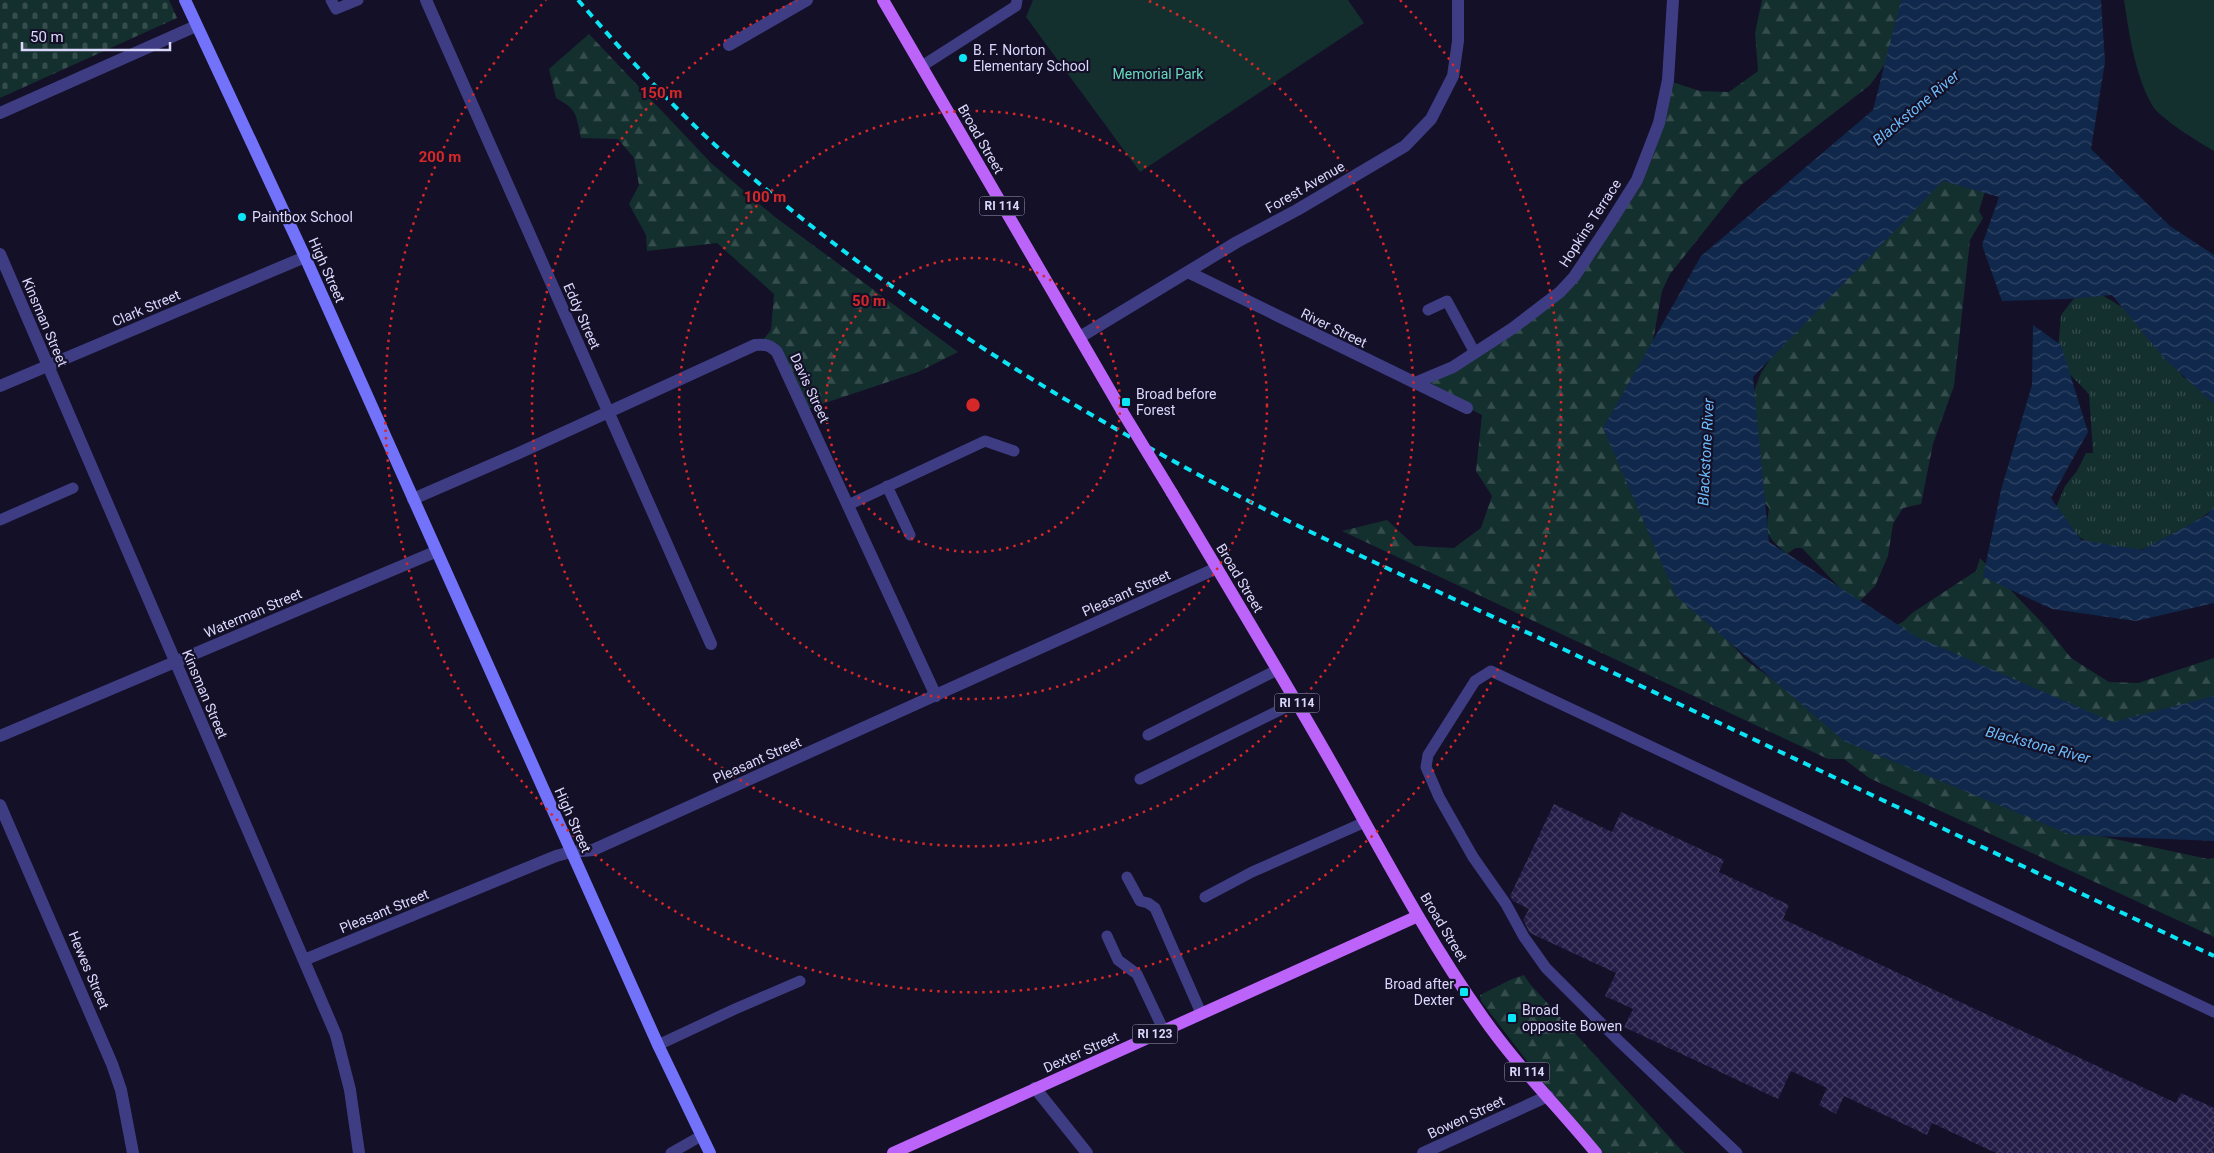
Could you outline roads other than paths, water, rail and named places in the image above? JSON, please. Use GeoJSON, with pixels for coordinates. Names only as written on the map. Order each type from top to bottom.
{"type":"FeatureCollection","features":[{"type":"Feature","properties":{"kind":"main road","name":"Broad Street"},"geometry":{"type":"LineString","coordinates":[[883,0],[1122,411],[1296,702],[1418,916],[1488,1025],[1506,1049],[1596,1153]]}},
{"type":"Feature","properties":{"kind":"main road","name":"Dexter Street"},"geometry":{"type":"LineString","coordinates":[[893,1153],[1418,916]]}},
{"type":"Feature","properties":{"kind":"street","name":"High Street"},"geometry":{"type":"LineString","coordinates":[[185,0],[305,257],[435,552],[658,1045],[710,1153]]}},
{"type":"Feature","properties":{"kind":"street","name":"Eddy Street"},"geometry":{"type":"LineString","coordinates":[[426,0],[711,644]]}},
{"type":"Feature","properties":{"kind":"street"},"geometry":{"type":"LineString","coordinates":[[729,45],[807,0]]}},
{"type":"Feature","properties":{"kind":"street","name":"Forest Avenue"},"geometry":{"type":"LineString","coordinates":[[1080,337],[1237,242],[1381,162],[1405,146],[1418,134],[1435,111],[1453,76],[1458,41],[1458,0]]}},
{"type":"Feature","properties":{"kind":"street","name":"Hopkins Terrace"},"geometry":{"type":"LineString","coordinates":[[1415,383],[1452,367],[1514,328],[1560,292],[1574,277],[1626,198],[1649,152],[1664,102],[1668,80],[1673,0]]}},
{"type":"Feature","properties":{"kind":"street"},"geometry":{"type":"LineString","coordinates":[[0,113],[196,26]]}},
{"type":"Feature","properties":{"kind":"street","name":"Kinsman Street"},"geometry":{"type":"LineString","coordinates":[[0,254],[336,1035],[350,1090],[359,1153]]}},
{"type":"Feature","properties":{"kind":"street","name":"Clark Street"},"geometry":{"type":"LineString","coordinates":[[0,386],[305,257]]}},
{"type":"Feature","properties":{"kind":"street","name":"River Street"},"geometry":{"type":"LineString","coordinates":[[1188,272],[1467,408]]}},
{"type":"Feature","properties":{"kind":"street","name":"Davis Street"},"geometry":{"type":"LineString","coordinates":[[413,499],[608,413],[755,345],[764,344],[770,346],[777,352],[936,696]]}},
{"type":"Feature","properties":{"kind":"street","name":"Waterman Street"},"geometry":{"type":"LineString","coordinates":[[0,736],[435,552]]}},
{"type":"Feature","properties":{"kind":"street","name":"Pleasant Street"},"geometry":{"type":"LineString","coordinates":[[304,960],[556,856],[571,852],[593,850],[1217,568]]}},
{"type":"Feature","properties":{"kind":"street","name":"Hewes Street"},"geometry":{"type":"LineString","coordinates":[[0,805],[112,1064],[121,1090],[133,1153]]}},
{"type":"Feature","properties":{"kind":"street"},"geometry":{"type":"LineString","coordinates":[[1035,1088],[1087,1153]]}},
{"type":"Feature","properties":{"kind":"street","name":"Bowen Street"},"geometry":{"type":"LineString","coordinates":[[1423,1153],[1548,1096]]}},
{"type":"Feature","properties":{"kind":"lane"},"geometry":{"type":"LineString","coordinates":[[331,0],[336,9],[358,0]]}},
{"type":"Feature","properties":{"kind":"lane"},"geometry":{"type":"LineString","coordinates":[[922,66],[1016,6],[1017,0]]}},
{"type":"Feature","properties":{"kind":"lane"},"geometry":{"type":"LineString","coordinates":[[1428,310],[1447,301],[1475,352]]}},
{"type":"Feature","properties":{"kind":"lane"},"geometry":{"type":"LineString","coordinates":[[848,505],[986,440],[1014,451]]}},
{"type":"Feature","properties":{"kind":"lane"},"geometry":{"type":"LineString","coordinates":[[888,486],[910,535]]}},
{"type":"Feature","properties":{"kind":"lane"},"geometry":{"type":"LineString","coordinates":[[0,520],[73,488]]}},
{"type":"Feature","properties":{"kind":"lane"},"geometry":{"type":"LineString","coordinates":[[1148,735],[1277,670]]}},
{"type":"Feature","properties":{"kind":"lane"},"geometry":{"type":"LineString","coordinates":[[1737,1153],[1618,1041],[1546,968],[1524,937],[1506,904],[1473,858],[1440,797],[1426,767],[1428,754],[1475,681],[1490,671],[2214,1012]]}},
{"type":"Feature","properties":{"kind":"lane"},"geometry":{"type":"LineString","coordinates":[[1140,779],[1296,702]]}},
{"type":"Feature","properties":{"kind":"lane"},"geometry":{"type":"LineString","coordinates":[[1205,897],[1252,872],[1365,822]]}},
{"type":"Feature","properties":{"kind":"lane"},"geometry":{"type":"LineString","coordinates":[[1127,877],[1140,901],[1155,908],[1202,1014]]}},
{"type":"Feature","properties":{"kind":"lane"},"geometry":{"type":"LineString","coordinates":[[1107,936],[1118,960],[1138,974],[1164,1031]]}},
{"type":"Feature","properties":{"kind":"lane"},"geometry":{"type":"LineString","coordinates":[[658,1045],[800,981]]}},
{"type":"Feature","properties":{"kind":"lane"},"geometry":{"type":"LineString","coordinates":[[671,1153],[701,1136]]}},
{"type":"Feature","properties":{"kind":"water","name":"Blackstone River"},"geometry":{"type":"Polygon","coordinates":[[[1901,0],[2101,0],[2105,62],[2091,149],[2170,226],[2214,255],[2214,404],[2164,358],[2112,295],[2067,299],[2002,301],[1982,245],[1999,197],[1943,181],[1753,377],[1769,542],[1917,637],[2113,722],[2214,696],[2214,841],[2071,835],[1844,741],[1676,596],[1603,428],[1701,256],[1873,110],[1901,0]]]}},
{"type":"Feature","properties":{"kind":"water"},"geometry":{"type":"Polygon","coordinates":[[[2033,325],[2061,345],[2088,432],[2051,498],[2081,540],[2142,550],[2207,515],[2214,507],[2214,603],[2136,621],[2052,609],[1983,577],[2001,490],[2032,385],[2033,325]]]}},
{"type":"Feature","properties":{"kind":"railway"},"geometry":{"type":"LineString","coordinates":[[578,0],[685,117],[782,203],[843,250],[968,338],[1033,380],[1099,419],[1165,457],[1315,534],[2214,956]]}},
{"type":"Feature","properties":{"kind":"place","name":"B. F. Norton Elementary School"},"geometry":{"type":"Point","coordinates":[963,58]}},
{"type":"Feature","properties":{"kind":"place","name":"Paintbox School"},"geometry":{"type":"Point","coordinates":[242,217]}},
{"type":"Feature","properties":{"kind":"place","name":"Broad before Forest"},"geometry":{"type":"Point","coordinates":[1126,402]}},
{"type":"Feature","properties":{"kind":"place","name":"Broad after Dexter"},"geometry":{"type":"Point","coordinates":[1464,992]}},
{"type":"Feature","properties":{"kind":"place","name":"Broad opposite Bowen"},"geometry":{"type":"Point","coordinates":[1512,1018]}},
{"type":"Feature","properties":{"kind":"park label","name":"Memorial Park"},"geometry":{"type":"Point","coordinates":[1158,74]}}]}
